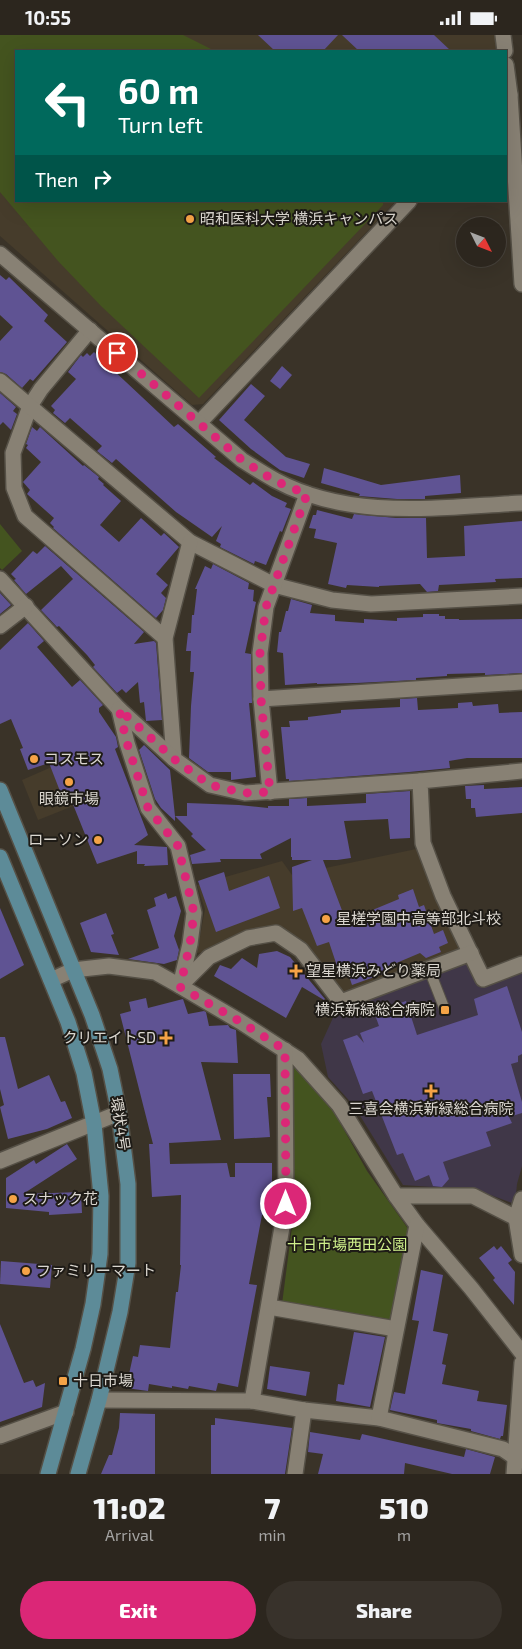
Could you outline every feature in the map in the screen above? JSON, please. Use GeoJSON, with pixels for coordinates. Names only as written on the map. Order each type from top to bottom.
{"type":"FeatureCollection","features":[{"type":"Feature","properties":{"kind":"main road","name":"環状4号"},"geometry":{"type":"LineString","coordinates":[[0,790],[92,1015],[110,1069],[119,1113],[128,1184],[128,1263],[120,1312],[99,1400],[78,1474]]}},
{"type":"Feature","properties":{"kind":"main road","name":"環状4号"},"geometry":{"type":"LineString","coordinates":[[0,857],[68,1022],[84,1073],[94,1124],[101,1196],[100,1254],[92,1304],[83,1349],[48,1474]]}},
{"type":"Feature","properties":{"kind":"street"},"geometry":{"type":"LineString","coordinates":[[503,35],[505,50]]}},
{"type":"Feature","properties":{"kind":"street"},"geometry":{"type":"LineString","coordinates":[[507,80],[522,284]]}},
{"type":"Feature","properties":{"kind":"street"},"geometry":{"type":"LineString","coordinates":[[199,423],[408,202]]}},
{"type":"Feature","properties":{"kind":"street"},"geometry":{"type":"LineString","coordinates":[[0,254],[242,460],[275,481],[307,494],[352,506],[398,510],[522,503]]}},
{"type":"Feature","properties":{"kind":"street"},"geometry":{"type":"LineString","coordinates":[[90,330],[41,389],[30,406],[13,453],[14,488],[25,516],[165,637]]}},
{"type":"Feature","properties":{"kind":"street"},"geometry":{"type":"LineString","coordinates":[[0,381],[190,542],[274,585],[332,600],[371,604],[522,596]]}},
{"type":"Feature","properties":{"kind":"street"},"geometry":{"type":"LineString","coordinates":[[270,792],[261,699],[260,653],[266,607],[307,494]]}},
{"type":"Feature","properties":{"kind":"street"},"geometry":{"type":"LineString","coordinates":[[174,759],[165,637],[190,542]]}},
{"type":"Feature","properties":{"kind":"street"},"geometry":{"type":"LineString","coordinates":[[0,579],[119,709],[174,759],[210,785],[245,793],[270,792],[522,771]]}},
{"type":"Feature","properties":{"kind":"street"},"geometry":{"type":"LineString","coordinates":[[0,626],[26,606]]}},
{"type":"Feature","properties":{"kind":"street"},"geometry":{"type":"LineString","coordinates":[[261,699],[522,682]]}},
{"type":"Feature","properties":{"kind":"street"},"geometry":{"type":"LineString","coordinates":[[119,709],[127,743],[148,808],[178,846],[194,913],[190,944],[180,987]]}},
{"type":"Feature","properties":{"kind":"street"},"geometry":{"type":"LineString","coordinates":[[420,781],[423,843],[444,896],[483,979],[522,964]]}},
{"type":"Feature","properties":{"kind":"street"},"geometry":{"type":"LineString","coordinates":[[180,987],[209,957],[248,938],[276,933],[301,950],[341,1002],[471,953]]}},
{"type":"Feature","properties":{"kind":"street"},"geometry":{"type":"LineString","coordinates":[[51,980],[73,970],[109,966],[155,972],[241,1022],[298,1059],[339,1105],[396,1196],[417,1225],[471,1288],[522,1353]]}},
{"type":"Feature","properties":{"kind":"street"},"geometry":{"type":"LineString","coordinates":[[252,1401],[270,1307],[286,1204],[285,1050]]}},
{"type":"Feature","properties":{"kind":"street"},"geometry":{"type":"LineString","coordinates":[[0,1161],[119,1113]]}},
{"type":"Feature","properties":{"kind":"street"},"geometry":{"type":"LineString","coordinates":[[396,1196],[473,1196],[516,1219]]}},
{"type":"Feature","properties":{"kind":"street"},"geometry":{"type":"LineString","coordinates":[[522,1199],[516,1219],[522,1255]]}},
{"type":"Feature","properties":{"kind":"street"},"geometry":{"type":"LineString","coordinates":[[379,1418],[417,1225]]}},
{"type":"Feature","properties":{"kind":"street"},"geometry":{"type":"LineString","coordinates":[[270,1307],[396,1329]]}},
{"type":"Feature","properties":{"kind":"street"},"geometry":{"type":"LineString","coordinates":[[514,1474],[519,1458],[522,1363]]}},
{"type":"Feature","properties":{"kind":"street"},"geometry":{"type":"LineString","coordinates":[[99,1400],[252,1401],[304,1410],[379,1418],[503,1449],[519,1458]]}},
{"type":"Feature","properties":{"kind":"street"},"geometry":{"type":"LineString","coordinates":[[294,1474],[304,1410]]}},
{"type":"Feature","properties":{"kind":"street"},"geometry":{"type":"LineString","coordinates":[[0,1436],[66,1412]]}},
{"type":"Feature","properties":{"kind":"lane"},"geometry":{"type":"LineString","coordinates":[[429,969],[445,1010]]}},
{"type":"Feature","properties":{"kind":"shaded area","name":"昭和医科大学 横浜キャンパス"},"geometry":{"type":"Polygon","coordinates":[[[0,35],[495,35],[496,50],[15,50],[15,202],[395,202],[203,404],[192,405],[0,236],[0,35]]]}},
{"type":"Feature","properties":{"kind":"shaded area"},"geometry":{"type":"Polygon","coordinates":[[[79,755],[96,797],[38,820],[22,780],[79,755]]]}},
{"type":"Feature","properties":{"kind":"shaded area","name":"星槎学園中高等部北斗校"},"geometry":{"type":"Polygon","coordinates":[[[421,848],[463,953],[344,995],[294,936],[197,953],[205,909],[197,885],[282,861],[292,875],[421,848]]]}},
{"type":"Feature","properties":{"kind":"shaded area","name":"三喜会横浜新緑総合病院"},"geometry":{"type":"Polygon","coordinates":[[[465,962],[480,985],[522,971],[522,1166],[517,1184],[515,1204],[477,1190],[403,1185],[354,1106],[328,1077],[321,1044],[337,1009],[465,962]]]}},
{"type":"Feature","properties":{"kind":"green space","name":"昭和医科大学 横浜キャンパス"},"geometry":{"type":"Polygon","coordinates":[[[0,35],[183,35],[213,50],[15,50],[15,202],[383,202],[383,205],[199,398],[101,306],[58,261],[0,192],[0,35]]]}},
{"type":"Feature","properties":{"kind":"green space"},"geometry":{"type":"Polygon","coordinates":[[[0,524],[22,551],[2,570],[0,568],[0,524]]]}},
{"type":"Feature","properties":{"kind":"green space","name":"十日市場西田公園"},"geometry":{"type":"Polygon","coordinates":[[[294,1064],[334,1112],[367,1171],[409,1230],[390,1324],[282,1304],[292,1227],[291,1161],[294,1064]]]}},
{"type":"Feature","properties":{"kind":"building"},"geometry":{"type":"Polygon","coordinates":[[[258,35],[338,35],[324,50],[274,50],[258,35]]]}},
{"type":"Feature","properties":{"kind":"building"},"geometry":{"type":"Polygon","coordinates":[[[342,35],[434,35],[450,50],[358,50],[342,35]]]}},
{"type":"Feature","properties":{"kind":"building"},"geometry":{"type":"Polygon","coordinates":[[[0,275],[6,280],[9,277],[48,315],[44,321],[67,342],[33,381],[30,379],[22,388],[6,374],[0,372],[0,341],[13,327],[0,315],[0,275]]]}},
{"type":"Feature","properties":{"kind":"building"},"geometry":{"type":"Polygon","coordinates":[[[94,352],[174,427],[178,424],[216,457],[214,458],[250,485],[253,482],[272,496],[287,503],[285,507],[291,509],[266,565],[255,561],[254,564],[220,547],[221,544],[216,541],[222,526],[212,537],[176,512],[116,459],[112,463],[97,451],[102,446],[70,418],[65,423],[53,413],[55,410],[51,406],[76,379],[68,372],[81,355],[83,357],[87,353],[90,356],[94,352]]]}},
{"type":"Feature","properties":{"kind":"building"},"geometry":{"type":"Polygon","coordinates":[[[282,366],[292,375],[280,389],[270,381],[282,366]]]}},
{"type":"Feature","properties":{"kind":"building"},"geometry":{"type":"Polygon","coordinates":[[[251,384],[265,396],[244,420],[286,457],[310,464],[304,478],[280,470],[251,449],[219,420],[251,384]]]}},
{"type":"Feature","properties":{"kind":"building"},"geometry":{"type":"Polygon","coordinates":[[[0,393],[16,407],[13,411],[17,414],[11,430],[3,422],[0,425],[0,393]]]}},
{"type":"Feature","properties":{"kind":"building"},"geometry":{"type":"Polygon","coordinates":[[[32,427],[37,431],[40,427],[83,466],[99,477],[98,479],[103,485],[121,501],[100,525],[119,542],[141,518],[161,536],[164,533],[179,547],[156,574],[168,585],[161,593],[166,598],[163,610],[156,618],[53,528],[50,523],[54,518],[27,494],[30,490],[23,482],[41,462],[26,448],[32,427]]]}},
{"type":"Feature","properties":{"kind":"building"},"geometry":{"type":"Polygon","coordinates":[[[324,468],[381,485],[460,475],[461,493],[425,496],[425,499],[359,496],[360,494],[321,483],[324,468]]]}},
{"type":"Feature","properties":{"kind":"building"},"geometry":{"type":"Polygon","coordinates":[[[317,510],[352,519],[354,514],[396,518],[426,518],[427,558],[465,556],[464,526],[522,521],[522,578],[495,579],[496,582],[439,585],[438,591],[427,592],[420,584],[379,587],[347,585],[346,588],[328,584],[337,543],[314,538],[316,529],[309,528],[313,515],[316,515],[317,510]]]}},
{"type":"Feature","properties":{"kind":"building"},"geometry":{"type":"Polygon","coordinates":[[[45,546],[144,632],[134,644],[154,641],[156,643],[162,720],[146,721],[144,702],[140,703],[138,682],[126,693],[122,689],[117,693],[93,667],[95,665],[87,655],[41,610],[73,579],[61,566],[26,594],[14,580],[16,579],[11,574],[33,551],[37,554],[45,546]]]}},
{"type":"Feature","properties":{"kind":"building"},"geometry":{"type":"Polygon","coordinates":[[[213,564],[249,583],[248,589],[254,590],[253,601],[256,602],[245,653],[251,654],[252,703],[249,703],[256,777],[231,780],[231,772],[208,772],[189,758],[194,672],[190,672],[191,651],[186,651],[188,633],[191,633],[192,615],[194,615],[197,589],[195,589],[205,566],[211,569],[213,564]]]}},
{"type":"Feature","properties":{"kind":"building"},"geometry":{"type":"Polygon","coordinates":[[[0,593],[11,605],[0,614],[0,593]]]}},
{"type":"Feature","properties":{"kind":"building"},"geometry":{"type":"Polygon","coordinates":[[[291,599],[312,605],[310,613],[335,615],[335,621],[364,623],[364,619],[397,621],[397,618],[423,617],[423,614],[439,614],[439,616],[445,616],[445,619],[459,620],[522,619],[522,673],[485,675],[485,673],[447,674],[447,676],[416,678],[416,680],[285,685],[283,653],[277,652],[279,632],[281,632],[291,599]]]}},
{"type":"Feature","properties":{"kind":"building"},"geometry":{"type":"Polygon","coordinates":[[[28,623],[44,641],[37,647],[72,687],[80,680],[103,705],[99,708],[99,712],[116,737],[118,747],[115,749],[148,835],[134,845],[167,847],[168,865],[144,866],[145,864],[137,864],[137,851],[97,864],[72,802],[65,804],[49,763],[28,770],[20,749],[23,748],[11,719],[0,724],[0,650],[28,623]]]}},
{"type":"Feature","properties":{"kind":"building"},"geometry":{"type":"Polygon","coordinates":[[[417,698],[418,710],[458,708],[458,703],[472,702],[473,706],[498,704],[499,713],[522,712],[522,758],[467,758],[449,761],[450,768],[289,781],[289,779],[286,779],[281,727],[290,727],[289,721],[308,720],[308,717],[341,713],[341,710],[400,707],[400,699],[417,698]]]}},
{"type":"Feature","properties":{"kind":"building"},"geometry":{"type":"Polygon","coordinates":[[[144,745],[170,770],[175,821],[161,808],[155,799],[139,750],[144,745]]]}},
{"type":"Feature","properties":{"kind":"building"},"geometry":{"type":"Polygon","coordinates":[[[484,785],[484,789],[522,787],[522,813],[476,817],[475,808],[471,808],[471,799],[466,799],[465,786],[484,785]]]}},
{"type":"Feature","properties":{"kind":"building"},"geometry":{"type":"Polygon","coordinates":[[[410,791],[410,838],[390,839],[388,819],[344,821],[351,858],[323,860],[346,921],[399,899],[398,895],[413,889],[419,907],[424,905],[434,934],[443,930],[448,943],[439,947],[441,952],[426,958],[420,953],[387,967],[388,972],[352,985],[348,973],[340,975],[329,942],[317,946],[302,908],[293,911],[292,867],[312,860],[292,860],[291,838],[260,854],[262,859],[220,859],[221,862],[192,864],[190,855],[206,850],[191,836],[193,834],[175,816],[187,816],[187,803],[268,808],[268,806],[289,806],[289,799],[307,798],[307,806],[366,803],[366,794],[410,791]]]}},
{"type":"Feature","properties":{"kind":"building"},"geometry":{"type":"Polygon","coordinates":[[[224,872],[229,891],[269,876],[280,908],[216,932],[198,881],[224,872]]]}},
{"type":"Feature","properties":{"kind":"building"},"geometry":{"type":"Polygon","coordinates":[[[166,893],[168,899],[176,896],[181,911],[174,936],[179,950],[177,960],[164,964],[128,959],[159,948],[147,910],[156,906],[154,898],[166,893]]]}},
{"type":"Feature","properties":{"kind":"building"},"geometry":{"type":"Polygon","coordinates":[[[0,908],[24,965],[0,979],[0,908]]]}},
{"type":"Feature","properties":{"kind":"building"},"geometry":{"type":"Polygon","coordinates":[[[106,913],[114,934],[111,935],[119,955],[91,952],[80,923],[106,913]]]}},
{"type":"Feature","properties":{"kind":"building"},"geometry":{"type":"Polygon","coordinates":[[[277,951],[290,957],[324,1000],[302,987],[286,1018],[214,976],[220,965],[231,969],[242,958],[257,968],[259,954],[277,951]]]}},
{"type":"Feature","properties":{"kind":"building","name":"三喜会横浜新緑総合病院"},"geometry":{"type":"Polygon","coordinates":[[[507,986],[522,1032],[522,1054],[518,1056],[518,1062],[511,1064],[522,1102],[522,1113],[509,1117],[512,1123],[486,1132],[491,1146],[443,1162],[449,1179],[442,1187],[433,1186],[429,1175],[415,1181],[403,1153],[397,1155],[372,1091],[363,1094],[343,1040],[357,1035],[364,1043],[360,1033],[379,1026],[374,1012],[406,1001],[417,1035],[478,1015],[474,999],[507,986]]]}},
{"type":"Feature","properties":{"kind":"building"},"geometry":{"type":"Polygon","coordinates":[[[146,998],[148,1008],[183,999],[188,1014],[204,1011],[206,1012],[209,1026],[228,1025],[236,1030],[238,1063],[201,1062],[221,1140],[169,1143],[170,1164],[227,1163],[230,1177],[235,1177],[235,1163],[272,1163],[272,1215],[262,1215],[249,1284],[257,1285],[238,1387],[218,1383],[216,1391],[189,1386],[188,1389],[149,1384],[148,1391],[126,1388],[133,1356],[138,1357],[140,1345],[170,1348],[181,1265],[181,1195],[152,1197],[149,1144],[153,1144],[120,1014],[131,1011],[129,1002],[146,998]]]}},
{"type":"Feature","properties":{"kind":"building"},"geometry":{"type":"Polygon","coordinates":[[[0,1037],[5,1037],[18,1089],[49,1075],[61,1102],[65,1101],[72,1118],[47,1129],[8,1139],[0,1107],[4,1105],[0,1089],[0,1037]]]}},
{"type":"Feature","properties":{"kind":"building"},"geometry":{"type":"Polygon","coordinates":[[[233,1074],[270,1074],[271,1097],[267,1097],[270,1137],[234,1139],[233,1074]]]}},
{"type":"Feature","properties":{"kind":"building"},"geometry":{"type":"Polygon","coordinates":[[[67,1144],[77,1159],[23,1194],[81,1192],[82,1213],[49,1215],[49,1212],[6,1208],[6,1178],[34,1160],[36,1164],[67,1144]]]}},
{"type":"Feature","properties":{"kind":"building"},"geometry":{"type":"Polygon","coordinates":[[[494,1246],[497,1250],[501,1246],[512,1260],[508,1263],[515,1272],[514,1305],[493,1280],[495,1278],[479,1258],[494,1246]]]}},
{"type":"Feature","properties":{"kind":"building","name":"ファミリーマート"},"geometry":{"type":"Polygon","coordinates":[[[1,1261],[52,1265],[50,1288],[0,1284],[1,1261]]]}},
{"type":"Feature","properties":{"kind":"building"},"geometry":{"type":"Polygon","coordinates":[[[421,1270],[443,1275],[433,1331],[448,1334],[442,1364],[446,1365],[442,1384],[479,1391],[477,1401],[507,1405],[503,1436],[500,1439],[471,1431],[471,1429],[437,1423],[437,1420],[390,1410],[394,1392],[405,1394],[419,1321],[412,1320],[421,1270]]]}},
{"type":"Feature","properties":{"kind":"building"},"geometry":{"type":"Polygon","coordinates":[[[0,1324],[24,1383],[33,1380],[36,1387],[45,1383],[42,1407],[0,1422],[0,1324]]]}},
{"type":"Feature","properties":{"kind":"building"},"geometry":{"type":"Polygon","coordinates":[[[354,1332],[385,1337],[370,1407],[336,1401],[338,1384],[344,1385],[354,1332]]]}},
{"type":"Feature","properties":{"kind":"building"},"geometry":{"type":"Polygon","coordinates":[[[270,1366],[310,1372],[306,1396],[267,1389],[270,1366]]]}},
{"type":"Feature","properties":{"kind":"building"},"geometry":{"type":"Polygon","coordinates":[[[120,1413],[155,1414],[155,1474],[101,1474],[109,1455],[112,1455],[119,1428],[120,1413]]]}},
{"type":"Feature","properties":{"kind":"building"},"geometry":{"type":"Polygon","coordinates":[[[215,1418],[292,1428],[285,1474],[211,1474],[211,1425],[215,1425],[215,1418]]]}},
{"type":"Feature","properties":{"kind":"building"},"geometry":{"type":"Polygon","coordinates":[[[310,1432],[360,1440],[362,1434],[464,1457],[466,1449],[495,1457],[490,1474],[452,1474],[405,1463],[404,1474],[318,1474],[323,1454],[308,1452],[310,1432]]]}},
{"type":"Feature","properties":{"kind":"place","name":"昭和医科大学 横浜キャンパス"},"geometry":{"type":"Point","coordinates":[190,219]}},
{"type":"Feature","properties":{"kind":"place","name":"コスモス"},"geometry":{"type":"Point","coordinates":[34,759]}},
{"type":"Feature","properties":{"kind":"place","name":"眼鏡市場"},"geometry":{"type":"Point","coordinates":[69,782]}},
{"type":"Feature","properties":{"kind":"place","name":"ローソン"},"geometry":{"type":"Point","coordinates":[98,840]}},
{"type":"Feature","properties":{"kind":"place","name":"星槎学園中高等部北斗校"},"geometry":{"type":"Point","coordinates":[326,919]}},
{"type":"Feature","properties":{"kind":"place","name":"望星横浜みどり薬局"},"geometry":{"type":"Point","coordinates":[296,971]}},
{"type":"Feature","properties":{"kind":"place","name":"横浜新緑総合病院"},"geometry":{"type":"Point","coordinates":[445,1010]}},
{"type":"Feature","properties":{"kind":"place","name":"クリエイトSD"},"geometry":{"type":"Point","coordinates":[166,1038]}},
{"type":"Feature","properties":{"kind":"place","name":"三喜会横浜新緑総合病院"},"geometry":{"type":"Point","coordinates":[431,1091]}},
{"type":"Feature","properties":{"kind":"place","name":"スナック花"},"geometry":{"type":"Point","coordinates":[13,1199]}},
{"type":"Feature","properties":{"kind":"place","name":"ファミリーマート"},"geometry":{"type":"Point","coordinates":[26,1271]}},
{"type":"Feature","properties":{"kind":"place","name":"十日市場"},"geometry":{"type":"Point","coordinates":[63,1381]}},
{"type":"Feature","properties":{"kind":"route"},"geometry":{"type":"LineString","coordinates":[[117,353],[242,460],[275,481],[307,494],[266,607],[260,653],[261,699],[270,792],[245,793],[210,785],[174,759],[119,709],[127,743],[148,808],[178,846],[194,913],[190,944],[180,987],[285,1050],[286,1204]]}}]}
